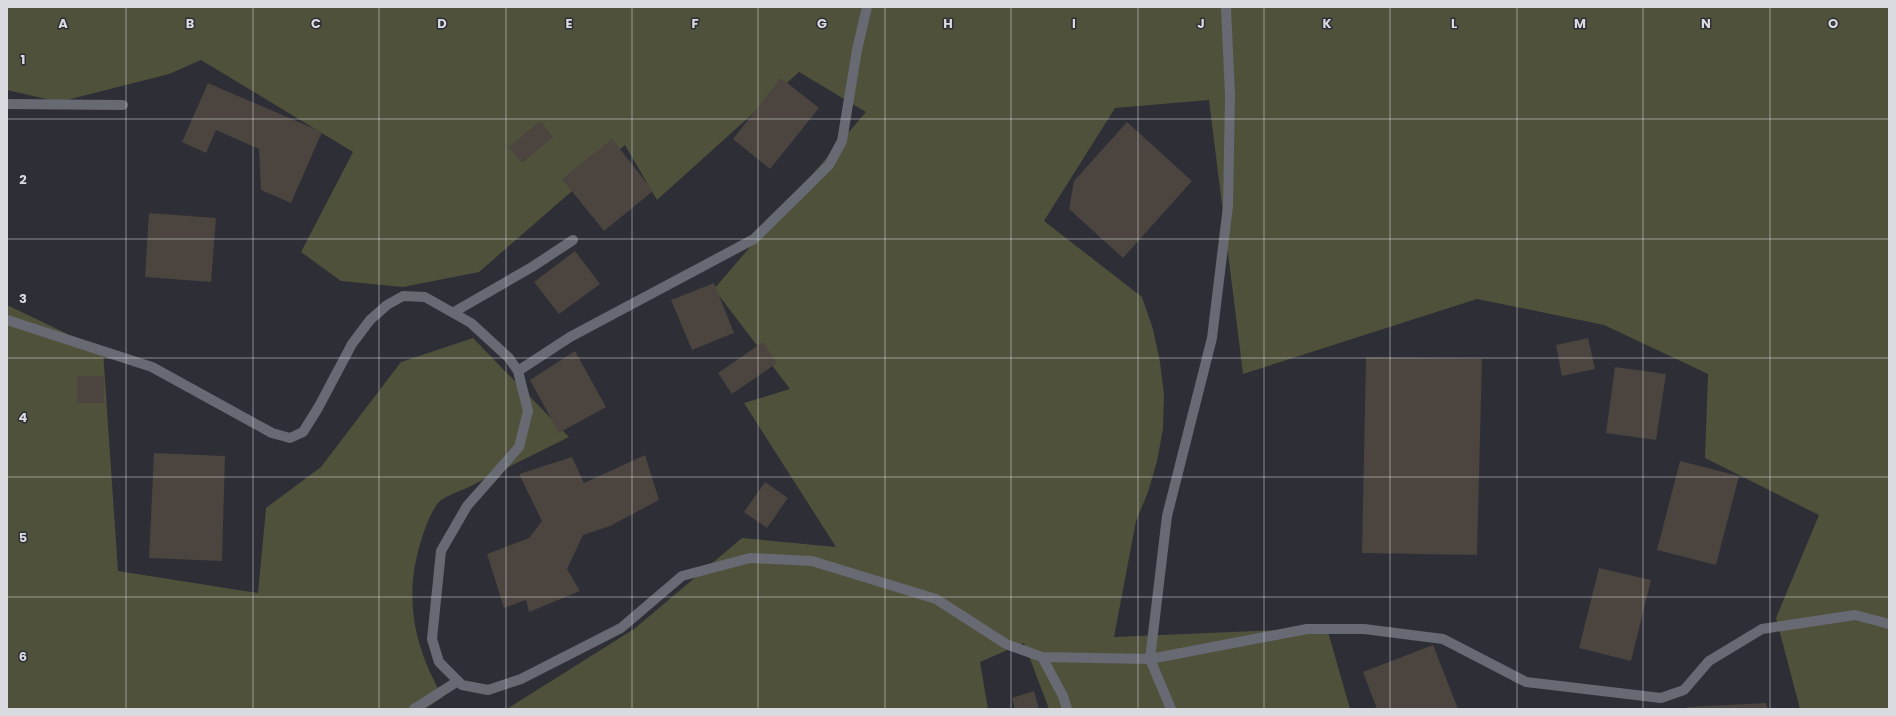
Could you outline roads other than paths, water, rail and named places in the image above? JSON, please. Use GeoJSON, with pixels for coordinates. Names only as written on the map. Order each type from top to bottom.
{"type":"FeatureCollection","features":[{"type":"Feature","properties":{"kind":"street"},"geometry":{"type":"LineString","coordinates":[[518,371],[570,337],[754,239],[829,165],[842,141],[857,50],[867,7]]}},
{"type":"Feature","properties":{"kind":"street"},"geometry":{"type":"LineString","coordinates":[[1171,709],[1150,659],[1167,516],[1212,338],[1228,206],[1230,96],[1226,7]]}},
{"type":"Feature","properties":{"kind":"street"},"geometry":{"type":"LineString","coordinates":[[7,104],[123,105]]}},
{"type":"Feature","properties":{"kind":"street"},"geometry":{"type":"LineString","coordinates":[[454,312],[573,240]]}},
{"type":"Feature","properties":{"kind":"street"},"geometry":{"type":"LineString","coordinates":[[7,320],[152,366],[272,433],[290,438],[303,432],[318,408],[352,344],[370,320],[387,305],[403,296],[425,297],[454,312],[471,323],[509,358],[518,371],[528,411],[519,446],[467,506],[441,551],[432,639],[439,662],[458,681],[462,684],[488,690],[521,679],[621,628],[682,576],[750,558],[812,561],[936,599],[1006,644],[1042,657],[1150,659],[1307,629],[1364,629],[1443,639],[1526,682],[1661,698],[1684,690],[1709,660],[1762,629],[1855,615],[1889,624]]}},
{"type":"Feature","properties":{"kind":"street"},"geometry":{"type":"LineString","coordinates":[[1042,657],[1063,696],[1066,709]]}},
{"type":"Feature","properties":{"kind":"street"},"geometry":{"type":"LineString","coordinates":[[414,709],[458,681]]}}]}
